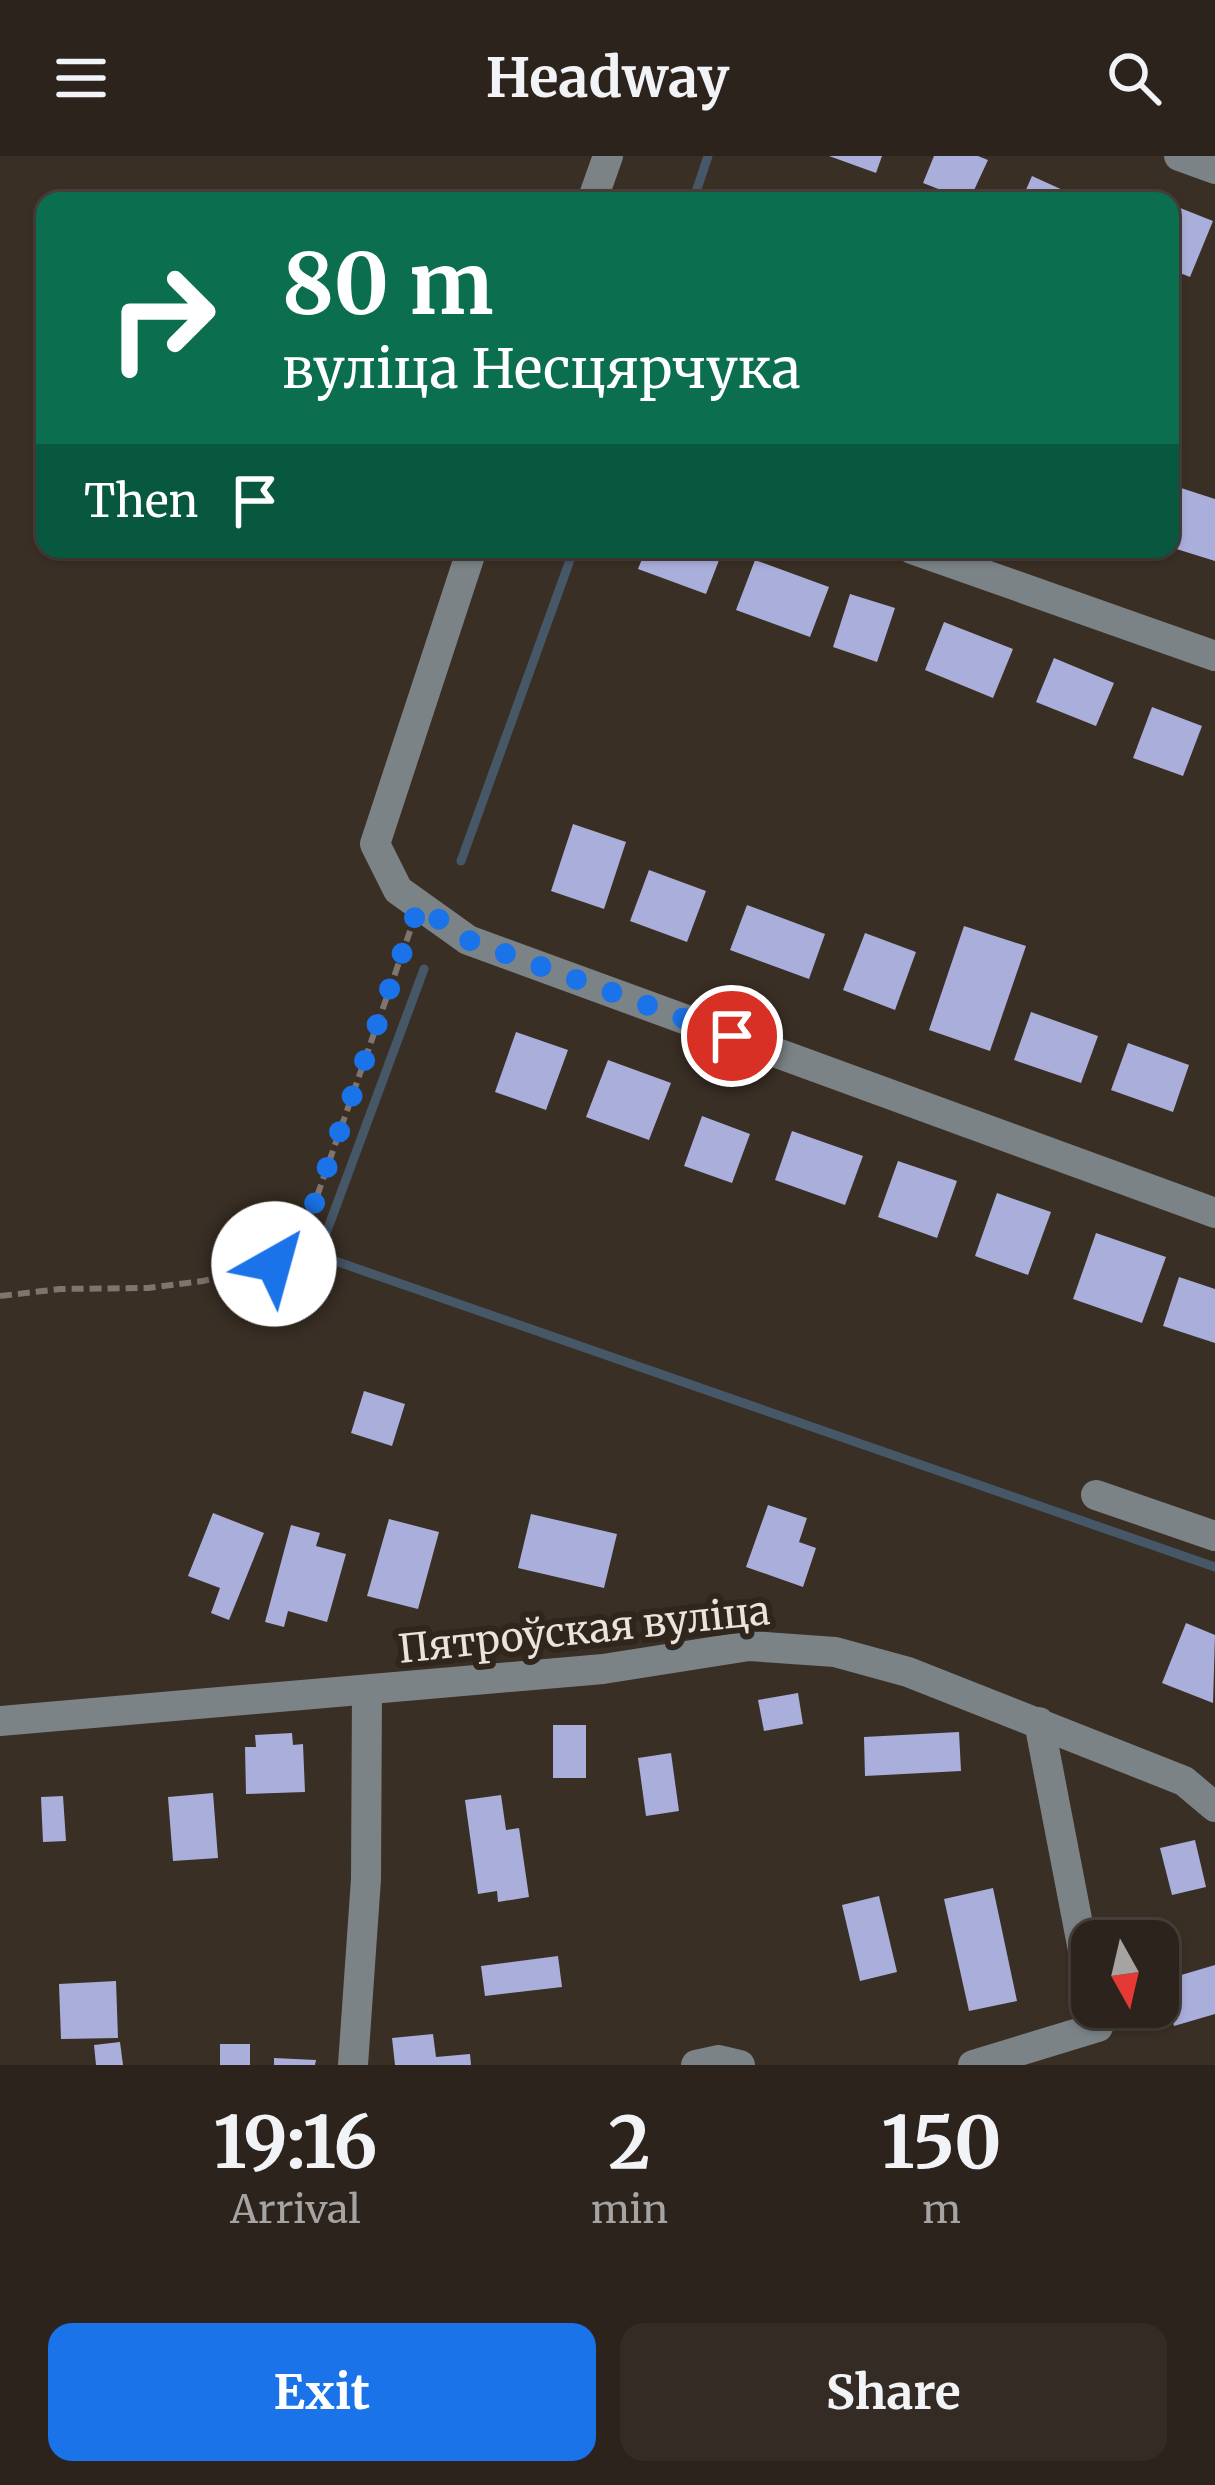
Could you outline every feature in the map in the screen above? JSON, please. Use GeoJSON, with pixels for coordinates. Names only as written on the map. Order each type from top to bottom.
{"type":"FeatureCollection","features":[{"type":"Feature","properties":{"kind":"street"},"geometry":{"type":"LineString","coordinates":[[595,192],[608,156]]}},
{"type":"Feature","properties":{"kind":"street"},"geometry":{"type":"LineString","coordinates":[[1179,156],[1215,169]]}},
{"type":"Feature","properties":{"kind":"street"},"geometry":{"type":"LineString","coordinates":[[469,558],[375,844],[398,890],[468,940],[1215,1213]]}},
{"type":"Feature","properties":{"kind":"street"},"geometry":{"type":"LineString","coordinates":[[937,558],[1215,656]]}},
{"type":"Feature","properties":{"kind":"street"},"geometry":{"type":"LineString","coordinates":[[1096,1496],[1215,1536]]}},
{"type":"Feature","properties":{"kind":"street","name":"Пятроўская вуліца"},"geometry":{"type":"LineString","coordinates":[[0,1721],[602,1669],[749,1646],[835,1652],[908,1672],[1184,1781],[1215,1807]]}},
{"type":"Feature","properties":{"kind":"street"},"geometry":{"type":"LineString","coordinates":[[353,2065],[366,1879],[367,1690]]}},
{"type":"Feature","properties":{"kind":"street"},"geometry":{"type":"LineString","coordinates":[[1039,1722],[1077,1920]]}},
{"type":"Feature","properties":{"kind":"street"},"geometry":{"type":"LineString","coordinates":[[973,2065],[1092,2028]]}},
{"type":"Feature","properties":{"kind":"street"},"geometry":{"type":"LineString","coordinates":[[696,2065],[719,2060],[740,2065]]}},
{"type":"Feature","properties":{"kind":"path"},"geometry":{"type":"LineString","coordinates":[[0,1297],[203,1281],[274,1264],[302,1239],[419,905]]}},
{"type":"Feature","properties":{"kind":"building"},"geometry":{"type":"Polygon","coordinates":[[[829,156],[882,156],[876,173],[829,156]]]}},
{"type":"Feature","properties":{"kind":"building"},"geometry":{"type":"Polygon","coordinates":[[[934,156],[988,160],[973,192],[946,192],[923,183],[934,156]]]}},
{"type":"Feature","properties":{"kind":"building"},"geometry":{"type":"Polygon","coordinates":[[[1032,176],[1067,192],[1025,192],[1032,176]]]}},
{"type":"Feature","properties":{"kind":"building"},"geometry":{"type":"Polygon","coordinates":[[[1179,208],[1213,221],[1190,277],[1179,273],[1179,208]]]}},
{"type":"Feature","properties":{"kind":"building"},"geometry":{"type":"Polygon","coordinates":[[[1181,488],[1215,499],[1215,561],[1179,550],[1181,488]]]}},
{"type":"Feature","properties":{"kind":"building"},"geometry":{"type":"Polygon","coordinates":[[[642,558],[720,558],[706,594],[638,569],[642,558]]]}},
{"type":"Feature","properties":{"kind":"building"},"geometry":{"type":"Polygon","coordinates":[[[755,560],[829,587],[810,637],[736,610],[755,560]]]}},
{"type":"Feature","properties":{"kind":"building"},"geometry":{"type":"Polygon","coordinates":[[[850,594],[895,608],[877,662],[833,647],[850,594]]]}},
{"type":"Feature","properties":{"kind":"building"},"geometry":{"type":"Polygon","coordinates":[[[944,622],[1013,649],[993,698],[925,670],[944,622]]]}},
{"type":"Feature","properties":{"kind":"building"},"geometry":{"type":"Polygon","coordinates":[[[1054,658],[1114,683],[1096,726],[1036,702],[1054,658]]]}},
{"type":"Feature","properties":{"kind":"building"},"geometry":{"type":"Polygon","coordinates":[[[1152,707],[1202,726],[1183,776],[1133,758],[1152,707]]]}},
{"type":"Feature","properties":{"kind":"building"},"geometry":{"type":"Polygon","coordinates":[[[573,824],[626,842],[604,909],[551,891],[573,824]]]}},
{"type":"Feature","properties":{"kind":"building"},"geometry":{"type":"Polygon","coordinates":[[[649,870],[706,891],[687,942],[630,921],[649,870]]]}},
{"type":"Feature","properties":{"kind":"building"},"geometry":{"type":"Polygon","coordinates":[[[747,905],[825,934],[809,979],[730,950],[747,905]]]}},
{"type":"Feature","properties":{"kind":"building"},"geometry":{"type":"Polygon","coordinates":[[[964,926],[1026,946],[990,1051],[929,1030],[964,926]]]}},
{"type":"Feature","properties":{"kind":"building"},"geometry":{"type":"Polygon","coordinates":[[[865,933],[916,952],[895,1010],[843,990],[865,933]]]}},
{"type":"Feature","properties":{"kind":"building"},"geometry":{"type":"Polygon","coordinates":[[[1031,1012],[1098,1036],[1081,1083],[1014,1060],[1031,1012]]]}},
{"type":"Feature","properties":{"kind":"building"},"geometry":{"type":"Polygon","coordinates":[[[516,1032],[568,1050],[546,1110],[495,1092],[516,1032]]]}},
{"type":"Feature","properties":{"kind":"building"},"geometry":{"type":"Polygon","coordinates":[[[1128,1043],[1189,1065],[1173,1112],[1111,1090],[1128,1043]]]}},
{"type":"Feature","properties":{"kind":"building"},"geometry":{"type":"Polygon","coordinates":[[[608,1060],[671,1083],[649,1140],[586,1117],[608,1060]]]}},
{"type":"Feature","properties":{"kind":"building"},"geometry":{"type":"Polygon","coordinates":[[[702,1116],[750,1134],[732,1183],[684,1166],[702,1116]]]}},
{"type":"Feature","properties":{"kind":"building"},"geometry":{"type":"Polygon","coordinates":[[[792,1131],[863,1156],[845,1205],[775,1180],[792,1131]]]}},
{"type":"Feature","properties":{"kind":"building"},"geometry":{"type":"Polygon","coordinates":[[[898,1161],[957,1181],[937,1238],[878,1217],[898,1161]]]}},
{"type":"Feature","properties":{"kind":"building"},"geometry":{"type":"Polygon","coordinates":[[[997,1193],[1051,1212],[1028,1275],[975,1256],[997,1193]]]}},
{"type":"Feature","properties":{"kind":"building"},"geometry":{"type":"Polygon","coordinates":[[[1096,1233],[1166,1257],[1142,1323],[1073,1299],[1096,1233]]]}},
{"type":"Feature","properties":{"kind":"building"},"geometry":{"type":"Polygon","coordinates":[[[1179,1277],[1215,1289],[1215,1343],[1163,1326],[1179,1277]]]}},
{"type":"Feature","properties":{"kind":"building"},"geometry":{"type":"Polygon","coordinates":[[[364,1391],[405,1404],[392,1446],[351,1433],[364,1391]]]}},
{"type":"Feature","properties":{"kind":"building"},"geometry":{"type":"Polygon","coordinates":[[[768,1505],[807,1518],[799,1542],[816,1548],[803,1587],[746,1567],[768,1505]]]}},
{"type":"Feature","properties":{"kind":"building"},"geometry":{"type":"Polygon","coordinates":[[[213,1513],[264,1533],[229,1620],[211,1613],[220,1588],[188,1576],[213,1513]]]}},
{"type":"Feature","properties":{"kind":"building"},"geometry":{"type":"Polygon","coordinates":[[[531,1514],[617,1534],[604,1588],[518,1568],[531,1514]]]}},
{"type":"Feature","properties":{"kind":"building"},"geometry":{"type":"Polygon","coordinates":[[[389,1519],[439,1532],[418,1609],[367,1596],[389,1519]]]}},
{"type":"Feature","properties":{"kind":"building"},"geometry":{"type":"Polygon","coordinates":[[[291,1525],[320,1533],[316,1546],[346,1554],[327,1622],[288,1611],[284,1627],[265,1622],[291,1525]]]}},
{"type":"Feature","properties":{"kind":"building"},"geometry":{"type":"Polygon","coordinates":[[[1186,1623],[1215,1635],[1213,1703],[1162,1683],[1186,1623]]]}},
{"type":"Feature","properties":{"kind":"building"},"geometry":{"type":"Polygon","coordinates":[[[798,1693],[803,1724],[764,1731],[758,1700],[798,1693]]]}},
{"type":"Feature","properties":{"kind":"building"},"geometry":{"type":"Polygon","coordinates":[[[553,1725],[586,1725],[586,1778],[553,1778],[553,1725]]]}},
{"type":"Feature","properties":{"kind":"building"},"geometry":{"type":"Polygon","coordinates":[[[959,1732],[961,1771],[865,1776],[864,1737],[959,1732]]]}},
{"type":"Feature","properties":{"kind":"building"},"geometry":{"type":"Polygon","coordinates":[[[292,1733],[293,1745],[303,1744],[305,1792],[246,1794],[245,1747],[256,1747],[255,1735],[292,1733]]]}},
{"type":"Feature","properties":{"kind":"building"},"geometry":{"type":"Polygon","coordinates":[[[671,1753],[679,1811],[646,1816],[638,1758],[671,1753]]]}},
{"type":"Feature","properties":{"kind":"building"},"geometry":{"type":"Polygon","coordinates":[[[213,1793],[218,1858],[173,1861],[168,1797],[213,1793]]]}},
{"type":"Feature","properties":{"kind":"building"},"geometry":{"type":"Polygon","coordinates":[[[501,1795],[506,1830],[519,1828],[529,1897],[498,1902],[497,1891],[478,1894],[465,1800],[501,1795]]]}},
{"type":"Feature","properties":{"kind":"building"},"geometry":{"type":"Polygon","coordinates":[[[63,1796],[66,1841],[43,1842],[41,1797],[63,1796]]]}},
{"type":"Feature","properties":{"kind":"building"},"geometry":{"type":"Polygon","coordinates":[[[1195,1840],[1206,1887],[1172,1895],[1160,1848],[1195,1840]]]}},
{"type":"Feature","properties":{"kind":"building"},"geometry":{"type":"Polygon","coordinates":[[[993,1888],[1017,2001],[969,2011],[944,1899],[993,1888]]]}},
{"type":"Feature","properties":{"kind":"building"},"geometry":{"type":"Polygon","coordinates":[[[879,1896],[897,1972],[860,1981],[842,1905],[879,1896]]]}},
{"type":"Feature","properties":{"kind":"building"},"geometry":{"type":"Polygon","coordinates":[[[558,1956],[562,1987],[485,1996],[481,1966],[558,1956]]]}},
{"type":"Feature","properties":{"kind":"building"},"geometry":{"type":"Polygon","coordinates":[[[1215,1965],[1215,2014],[1179,2025],[1179,1976],[1215,1965]]]}},
{"type":"Feature","properties":{"kind":"building"},"geometry":{"type":"Polygon","coordinates":[[[116,1981],[118,2038],[61,2039],[59,1984],[116,1981]]]}},
{"type":"Feature","properties":{"kind":"building"},"geometry":{"type":"Polygon","coordinates":[[[433,2034],[436,2057],[470,2054],[471,2065],[395,2065],[392,2038],[433,2034]]]}},
{"type":"Feature","properties":{"kind":"building"},"geometry":{"type":"Polygon","coordinates":[[[120,2042],[123,2065],[96,2065],[94,2045],[120,2042]]]}},
{"type":"Feature","properties":{"kind":"building"},"geometry":{"type":"Polygon","coordinates":[[[220,2044],[250,2044],[250,2065],[220,2065],[220,2044]]]}},
{"type":"Feature","properties":{"kind":"building"},"geometry":{"type":"Polygon","coordinates":[[[274,2058],[316,2060],[315,2065],[274,2065],[274,2058]]]}},
{"type":"Feature","properties":{"kind":"waterway"},"geometry":{"type":"LineString","coordinates":[[696,192],[708,156]]}},
{"type":"Feature","properties":{"kind":"waterway"},"geometry":{"type":"LineString","coordinates":[[461,861],[571,558]]}},
{"type":"Feature","properties":{"kind":"waterway"},"geometry":{"type":"LineString","coordinates":[[424,969],[318,1255],[1215,1567]]}},
{"type":"Feature","properties":{"kind":"route"},"geometry":{"type":"LineString","coordinates":[[274,1264],[302,1239],[419,905],[468,940],[732,1036]]}}]}
